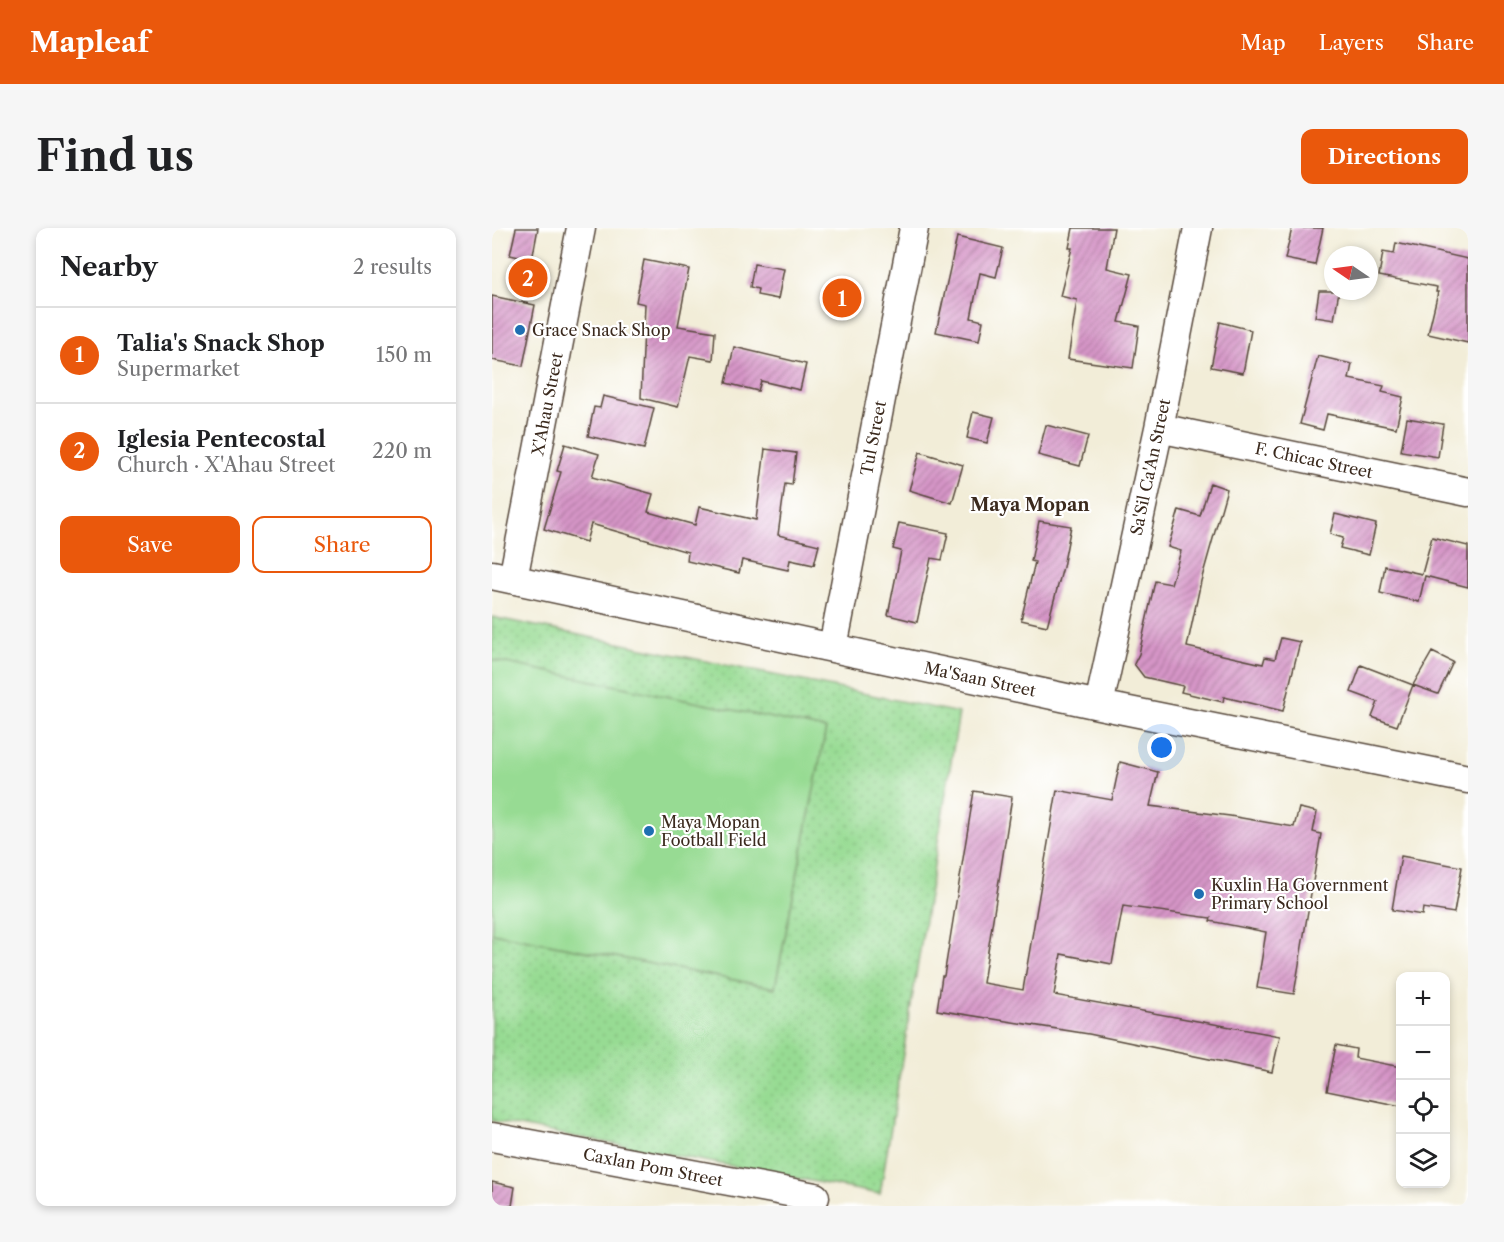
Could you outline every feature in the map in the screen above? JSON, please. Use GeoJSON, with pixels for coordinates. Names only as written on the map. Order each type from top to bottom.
{"type":"FeatureCollection","features":[{"type":"Feature","properties":{"kind":"street","name":"X'Ahau Street"},"geometry":{"type":"LineString","coordinates":[[502,577],[581,228]]}},
{"type":"Feature","properties":{"kind":"street","name":"Tul Street"},"geometry":{"type":"LineString","coordinates":[[833,647],[914,228]]}},
{"type":"Feature","properties":{"kind":"street","name":"Sa'Sil Ca'An Street"},"geometry":{"type":"LineString","coordinates":[[1099,705],[1159,428],[1198,228]]}},
{"type":"Feature","properties":{"kind":"street","name":"F. Chicac Street"},"geometry":{"type":"LineString","coordinates":[[1159,428],[1468,492]]}},
{"type":"Feature","properties":{"kind":"street","name":"Ma'Saan Street"},"geometry":{"type":"LineString","coordinates":[[502,577],[1099,705],[1468,779]]}},
{"type":"Feature","properties":{"kind":"street","name":"Caxlan Pom Street"},"geometry":{"type":"LineString","coordinates":[[492,1137],[814,1197]]}},
{"type":"Feature","properties":{"kind":"green space"},"geometry":{"type":"Polygon","coordinates":[[[492,617],[959,713],[880,1194],[492,1121],[492,933],[775,988],[826,729],[492,660],[492,617]]]}},
{"type":"Feature","properties":{"kind":"green space","name":"Maya Mopan Football Field"},"geometry":{"type":"Polygon","coordinates":[[[492,660],[826,729],[775,988],[492,933],[492,660]]]}},
{"type":"Feature","properties":{"kind":"building"},"geometry":{"type":"Polygon","coordinates":[[[516,228],[538,228],[532,260],[510,255],[516,228]]]}},
{"type":"Feature","properties":{"kind":"building"},"geometry":{"type":"Polygon","coordinates":[[[1073,228],[1114,228],[1107,268],[1132,274],[1119,322],[1139,326],[1133,368],[1068,359],[1077,300],[1060,296],[1072,248],[1069,248],[1073,228]]]}},
{"type":"Feature","properties":{"kind":"building"},"geometry":{"type":"Polygon","coordinates":[[[1292,228],[1323,228],[1315,265],[1285,259],[1292,228]]]}},
{"type":"Feature","properties":{"kind":"building"},"geometry":{"type":"Polygon","coordinates":[[[957,237],[1003,248],[996,277],[980,273],[971,318],[983,321],[979,341],[936,332],[957,237]]]}},
{"type":"Feature","properties":{"kind":"building"},"geometry":{"type":"Polygon","coordinates":[[[1396,243],[1468,259],[1468,343],[1428,334],[1438,292],[1436,292],[1437,287],[1379,276],[1383,252],[1394,254],[1396,243]]]}},
{"type":"Feature","properties":{"kind":"building"},"geometry":{"type":"Polygon","coordinates":[[[644,260],[689,269],[678,326],[715,332],[713,360],[690,356],[678,407],[641,398],[645,304],[636,302],[644,260]]]}},
{"type":"Feature","properties":{"kind":"building"},"geometry":{"type":"Polygon","coordinates":[[[754,264],[784,269],[778,299],[757,295],[758,289],[750,287],[754,264]]]}},
{"type":"Feature","properties":{"kind":"building"},"geometry":{"type":"Polygon","coordinates":[[[835,278],[856,283],[849,310],[828,305],[835,278]]]}},
{"type":"Feature","properties":{"kind":"building"},"geometry":{"type":"Polygon","coordinates":[[[1319,291],[1324,291],[1324,300],[1337,300],[1334,320],[1315,317],[1319,291]]]}},
{"type":"Feature","properties":{"kind":"building"},"geometry":{"type":"Polygon","coordinates":[[[492,296],[535,305],[523,366],[492,360],[492,296]]]}},
{"type":"Feature","properties":{"kind":"building"},"geometry":{"type":"Polygon","coordinates":[[[1220,322],[1251,330],[1243,373],[1211,367],[1220,322]]]}},
{"type":"Feature","properties":{"kind":"building"},"geometry":{"type":"Polygon","coordinates":[[[734,347],[806,364],[800,390],[761,381],[758,391],[726,383],[734,347]]]}},
{"type":"Feature","properties":{"kind":"building"},"geometry":{"type":"Polygon","coordinates":[[[1318,356],[1352,364],[1349,379],[1384,386],[1382,392],[1403,397],[1396,428],[1327,414],[1323,430],[1300,424],[1318,356]]]}},
{"type":"Feature","properties":{"kind":"building"},"geometry":{"type":"Polygon","coordinates":[[[603,396],[654,408],[644,449],[588,436],[594,407],[600,408],[603,396]]]}},
{"type":"Feature","properties":{"kind":"building"},"geometry":{"type":"Polygon","coordinates":[[[973,412],[994,417],[987,443],[967,438],[973,412]]]}},
{"type":"Feature","properties":{"kind":"building"},"geometry":{"type":"Polygon","coordinates":[[[1407,418],[1443,424],[1438,457],[1401,451],[1407,418]]]}},
{"type":"Feature","properties":{"kind":"building"},"geometry":{"type":"Polygon","coordinates":[[[1046,425],[1088,436],[1080,466],[1038,455],[1046,425]]]}},
{"type":"Feature","properties":{"kind":"building"},"geometry":{"type":"Polygon","coordinates":[[[565,444],[599,454],[592,477],[653,494],[648,512],[695,525],[699,507],[756,520],[765,449],[796,453],[792,485],[785,484],[778,535],[819,545],[814,565],[790,560],[788,570],[742,560],[739,573],[687,561],[688,552],[591,524],[586,542],[544,529],[561,472],[557,471],[565,444]]]}},
{"type":"Feature","properties":{"kind":"building"},"geometry":{"type":"Polygon","coordinates":[[[920,452],[963,465],[952,503],[909,490],[920,452]]]}},
{"type":"Feature","properties":{"kind":"building"},"geometry":{"type":"Polygon","coordinates":[[[1210,483],[1227,489],[1201,581],[1187,647],[1263,664],[1265,657],[1275,659],[1281,638],[1300,642],[1283,711],[1224,697],[1223,702],[1181,692],[1183,686],[1144,677],[1134,664],[1139,654],[1155,581],[1171,584],[1181,551],[1168,547],[1179,510],[1200,516],[1210,483]]]}},
{"type":"Feature","properties":{"kind":"building"},"geometry":{"type":"Polygon","coordinates":[[[1335,514],[1376,524],[1369,555],[1340,548],[1343,538],[1330,534],[1335,514]]]}},
{"type":"Feature","properties":{"kind":"building"},"geometry":{"type":"Polygon","coordinates":[[[1039,521],[1071,526],[1047,626],[1021,620],[1035,562],[1031,561],[1039,521]]]}},
{"type":"Feature","properties":{"kind":"building"},"geometry":{"type":"Polygon","coordinates":[[[899,523],[948,533],[942,560],[931,558],[917,622],[888,615],[901,551],[893,549],[899,523]]]}},
{"type":"Feature","properties":{"kind":"building"},"geometry":{"type":"Polygon","coordinates":[[[1432,537],[1468,546],[1468,587],[1425,576],[1419,602],[1380,593],[1385,566],[1422,574],[1432,537]]]}},
{"type":"Feature","properties":{"kind":"building"},"geometry":{"type":"Polygon","coordinates":[[[1432,652],[1453,662],[1438,694],[1413,685],[1432,652]]]}},
{"type":"Feature","properties":{"kind":"building"},"geometry":{"type":"Polygon","coordinates":[[[1361,665],[1413,685],[1397,726],[1372,717],[1378,702],[1351,692],[1361,665]]]}},
{"type":"Feature","properties":{"kind":"building"},"geometry":{"type":"Polygon","coordinates":[[[1120,762],[1158,772],[1150,806],[1294,827],[1299,808],[1317,812],[1313,832],[1321,834],[1294,994],[1257,988],[1266,932],[1210,921],[1211,918],[1123,906],[1112,964],[1061,954],[1054,995],[1280,1036],[1272,1072],[1089,1034],[937,1010],[974,791],[1012,797],[983,983],[1023,990],[1057,790],[1112,800],[1120,762]]]}},
{"type":"Feature","properties":{"kind":"building"},"geometry":{"type":"Polygon","coordinates":[[[1401,856],[1462,867],[1454,913],[1423,908],[1422,915],[1392,910],[1401,856]]]}},
{"type":"Feature","properties":{"kind":"building"},"geometry":{"type":"Polygon","coordinates":[[[1336,1045],[1356,1049],[1355,1058],[1396,1066],[1396,1105],[1327,1091],[1336,1045]]]}},
{"type":"Feature","properties":{"kind":"building"},"geometry":{"type":"Polygon","coordinates":[[[492,1182],[515,1187],[512,1206],[492,1206],[492,1182]]]}},
{"type":"Feature","properties":{"kind":"place","name":"Iglesia Pentecostal"},"geometry":{"type":"Point","coordinates":[528,278]}},
{"type":"Feature","properties":{"kind":"place","name":"Talia's Snack Shop"},"geometry":{"type":"Point","coordinates":[842,298]}},
{"type":"Feature","properties":{"kind":"place","name":"Grace Snack Shop"},"geometry":{"type":"Point","coordinates":[520,330]}},
{"type":"Feature","properties":{"kind":"place","name":"Maya Mopan Football Field"},"geometry":{"type":"Point","coordinates":[649,831]}},
{"type":"Feature","properties":{"kind":"place","name":"Kuxlin Ha Government Primary School"},"geometry":{"type":"Point","coordinates":[1199,894]}},
{"type":"Feature","properties":{"kind":"district","name":"Maya Mopan"},"geometry":{"type":"Point","coordinates":[1030,505]}}]}
